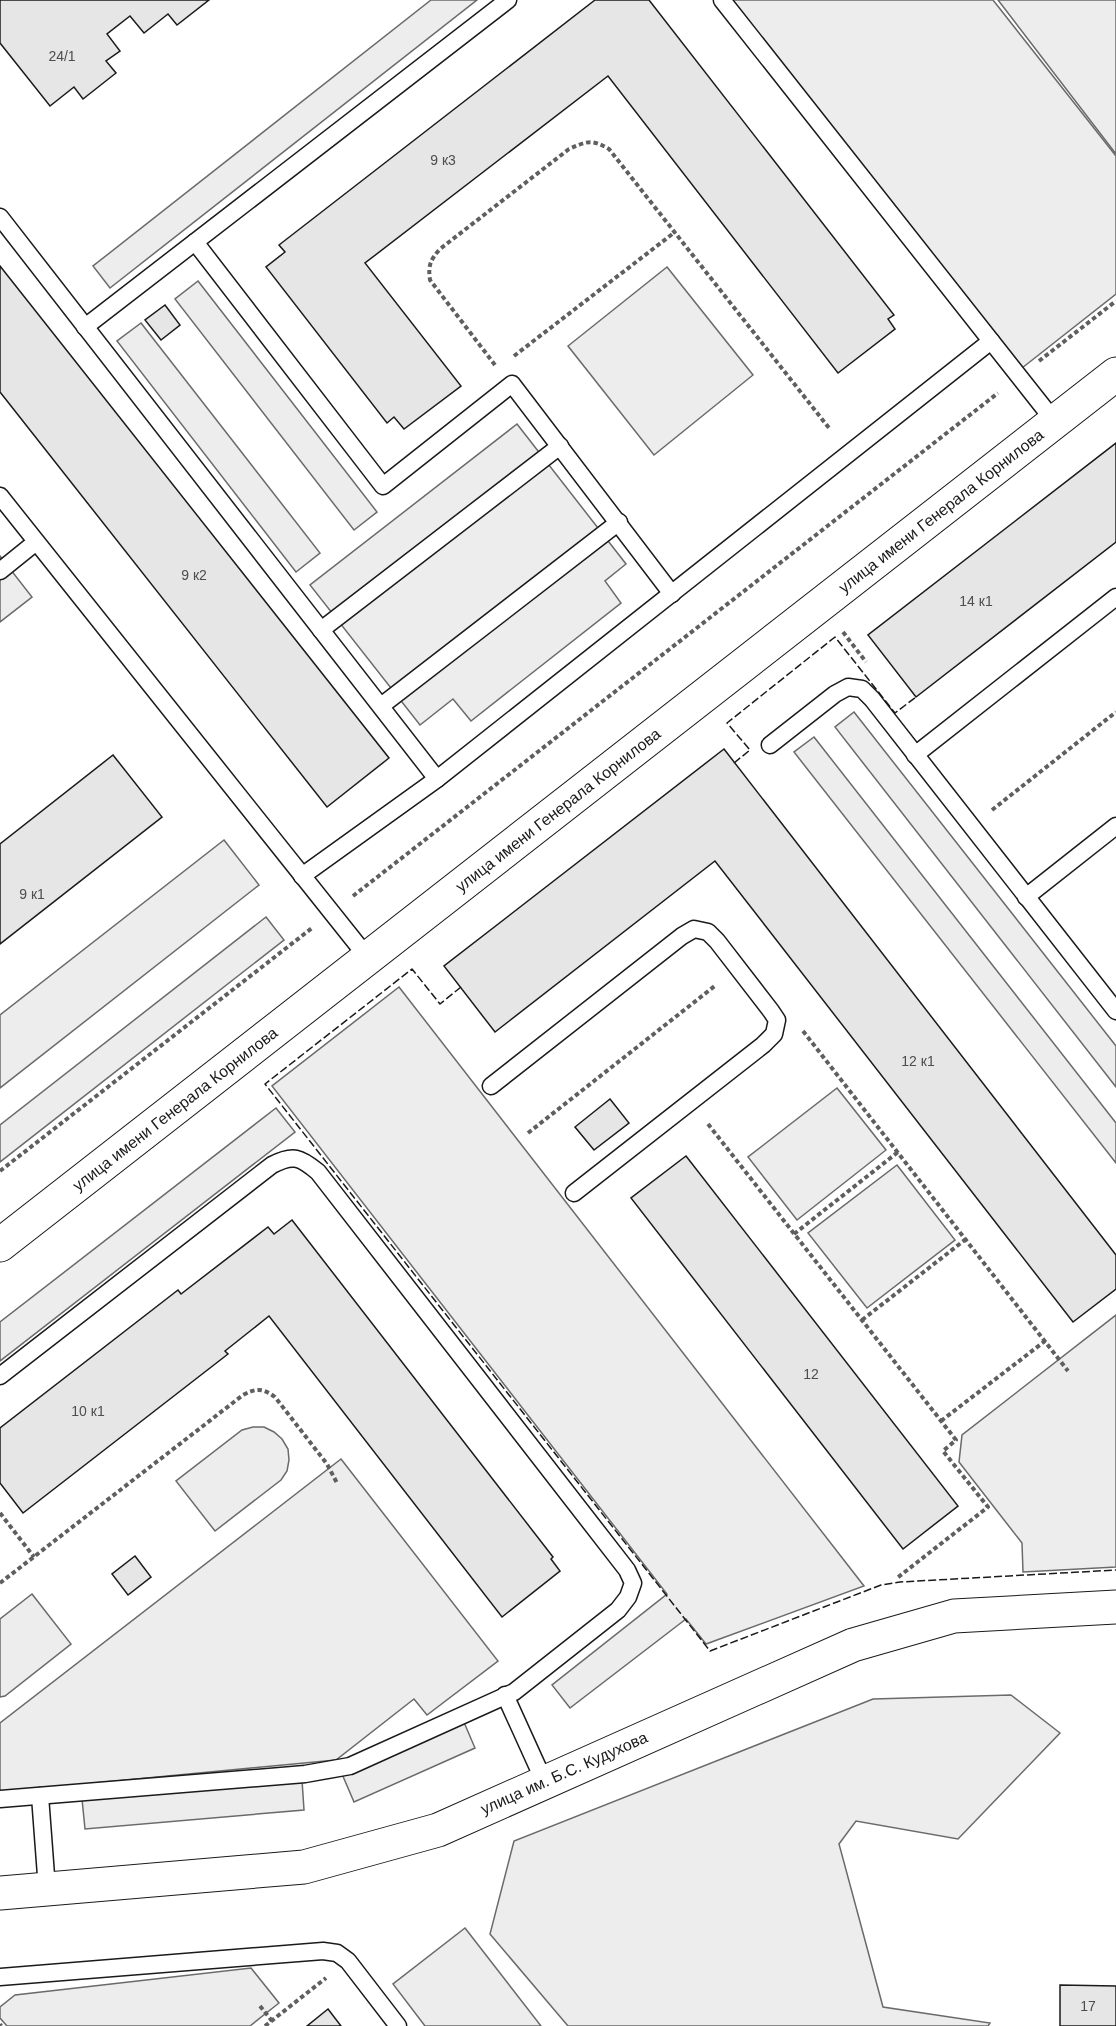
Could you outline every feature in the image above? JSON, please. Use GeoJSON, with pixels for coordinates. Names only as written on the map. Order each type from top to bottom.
{"type":"FeatureCollection","features":[{"type":"Feature","properties":{"kind":"street","name":"улица имени Генерала Корнилова"},"geometry":{"type":"LineString","coordinates":[[0,1245],[1116,374]]}},
{"type":"Feature","properties":{"kind":"street","name":"улица им. Б.С. Кудухова"},"geometry":{"type":"LineString","coordinates":[[0,1893],[303,1867],[438,1830],[853,1645],[954,1616],[1116,1607]]}},
{"type":"Feature","properties":{"kind":"lane"},"geometry":{"type":"LineString","coordinates":[[85,327],[508,0]]}},
{"type":"Feature","properties":{"kind":"lane"},"geometry":{"type":"LineString","coordinates":[[722,0],[1055,422]]}},
{"type":"Feature","properties":{"kind":"lane"},"geometry":{"type":"LineString","coordinates":[[0,217],[437,779]]}},
{"type":"Feature","properties":{"kind":"lane"},"geometry":{"type":"LineString","coordinates":[[195,242],[383,486],[512,384],[672,594]]}},
{"type":"Feature","properties":{"kind":"lane"},"geometry":{"type":"LineString","coordinates":[[302,876],[437,779],[991,341]]}},
{"type":"Feature","properties":{"kind":"lane"},"geometry":{"type":"LineString","coordinates":[[321,630],[560,446]]}},
{"type":"Feature","properties":{"kind":"lane"},"geometry":{"type":"LineString","coordinates":[[0,496],[368,958]]}},
{"type":"Feature","properties":{"kind":"lane"},"geometry":{"type":"LineString","coordinates":[[381,706],[619,522]]}},
{"type":"Feature","properties":{"kind":"lane"},"geometry":{"type":"LineString","coordinates":[[0,570],[36,542]]}},
{"type":"Feature","properties":{"kind":"lane"},"geometry":{"type":"LineString","coordinates":[[915,755],[1116,597]]}},
{"type":"Feature","properties":{"kind":"lane"},"geometry":{"type":"LineString","coordinates":[[770,745],[835,694],[848,687],[862,689],[1116,1011]]}},
{"type":"Feature","properties":{"kind":"lane"},"geometry":{"type":"LineString","coordinates":[[1026,897],[1116,826]]}},
{"type":"Feature","properties":{"kind":"lane"},"geometry":{"type":"LineString","coordinates":[[491,1086],[682,936],[694,929],[708,932],[738,968],[777,1020],[774,1034],[574,1193]]}},
{"type":"Feature","properties":{"kind":"lane"},"geometry":{"type":"LineString","coordinates":[[0,1376],[272,1165],[286,1158],[304,1160],[318,1172],[627,1570],[633,1583],[628,1597],[618,1610],[514,1692],[350,1766],[305,1774],[0,1799]]}},
{"type":"Feature","properties":{"kind":"lane"},"geometry":{"type":"LineString","coordinates":[[505,1695],[544,1781]]}},
{"type":"Feature","properties":{"kind":"lane"},"geometry":{"type":"LineString","coordinates":[[40,1796],[47,1889]]}},
{"type":"Feature","properties":{"kind":"lane"},"geometry":{"type":"LineString","coordinates":[[0,1977],[323,1952],[337,1953],[348,1961],[398,2026]]}},
{"type":"Feature","properties":{"kind":"path"},"geometry":{"type":"LineString","coordinates":[[498,368],[430,280],[431,259],[440,249],[569,149],[584,142],[596,142],[609,149],[830,428]]}},
{"type":"Feature","properties":{"kind":"path"},"geometry":{"type":"LineString","coordinates":[[507,361],[675,232]]}},
{"type":"Feature","properties":{"kind":"path"},"geometry":{"type":"LineString","coordinates":[[0,1171],[1116,301]]}},
{"type":"Feature","properties":{"kind":"path"},"geometry":{"type":"LineString","coordinates":[[971,826],[1116,712]]}},
{"type":"Feature","properties":{"kind":"path"},"geometry":{"type":"LineString","coordinates":[[528,1133],[738,968]]}},
{"type":"Feature","properties":{"kind":"path"},"geometry":{"type":"LineString","coordinates":[[777,1020],[805,1031],[1068,1371]]}},
{"type":"Feature","properties":{"kind":"path"},"geometry":{"type":"LineString","coordinates":[[691,1102],[956,1440],[943,1450],[988,1507],[897,1578]]}},
{"type":"Feature","properties":{"kind":"path"},"geometry":{"type":"LineString","coordinates":[[794,1234],[898,1152]]}},
{"type":"Feature","properties":{"kind":"path"},"geometry":{"type":"LineString","coordinates":[[862,1320],[966,1239]]}},
{"type":"Feature","properties":{"kind":"path"},"geometry":{"type":"LineString","coordinates":[[941,1421],[1045,1341]]}},
{"type":"Feature","properties":{"kind":"path"},"geometry":{"type":"LineString","coordinates":[[0,1583],[243,1395],[254,1389],[266,1389],[275,1396],[327,1464],[337,1483]]}},
{"type":"Feature","properties":{"kind":"path"},"geometry":{"type":"LineString","coordinates":[[0,1513],[34,1557]]}},
{"type":"Feature","properties":{"kind":"path"},"geometry":{"type":"LineString","coordinates":[[265,2026],[348,1961]]}},
{"type":"Feature","properties":{"kind":"path"},"geometry":{"type":"LineString","coordinates":[[260,2006],[272,2021]]}},
{"type":"Feature","properties":{"kind":"shaded area"},"geometry":{"type":"Polygon","coordinates":[[[431,0],[477,0],[110,288],[93,266],[431,0]]]}},
{"type":"Feature","properties":{"kind":"shaded area"},"geometry":{"type":"Polygon","coordinates":[[[732,0],[993,0],[1116,156],[1116,294],[1022,368],[732,0]]]}},
{"type":"Feature","properties":{"kind":"shaded area"},"geometry":{"type":"Polygon","coordinates":[[[998,0],[1116,0],[1116,154],[998,0]]]}},
{"type":"Feature","properties":{"kind":"shaded area"},"geometry":{"type":"Polygon","coordinates":[[[667,267],[753,375],[654,455],[568,346],[667,267]]]}},
{"type":"Feature","properties":{"kind":"shaded area"},"geometry":{"type":"Polygon","coordinates":[[[198,281],[377,512],[354,530],[175,299],[198,281]]]}},
{"type":"Feature","properties":{"kind":"shaded area"},"geometry":{"type":"Polygon","coordinates":[[[141,323],[320,553],[296,572],[117,341],[141,323]]]}},
{"type":"Feature","properties":{"kind":"shaded area"},"geometry":{"type":"Polygon","coordinates":[[[517,424],[626,564],[605,581],[621,603],[471,721],[453,699],[420,725],[310,585],[517,424]]]}},
{"type":"Feature","properties":{"kind":"shaded area"},"geometry":{"type":"Polygon","coordinates":[[[0,556],[32,597],[0,622],[0,556]]]}},
{"type":"Feature","properties":{"kind":"shaded area"},"geometry":{"type":"Polygon","coordinates":[[[854,712],[1116,1046],[1116,1087],[835,727],[854,712]]]}},
{"type":"Feature","properties":{"kind":"shaded area"},"geometry":{"type":"Polygon","coordinates":[[[814,737],[1116,1123],[1116,1163],[794,752],[814,737]]]}},
{"type":"Feature","properties":{"kind":"shaded area"},"geometry":{"type":"Polygon","coordinates":[[[224,840],[259,885],[0,1088],[0,1015],[224,840]]]}},
{"type":"Feature","properties":{"kind":"shaded area"},"geometry":{"type":"Polygon","coordinates":[[[266,917],[284,940],[0,1162],[0,1125],[266,917]]]}},
{"type":"Feature","properties":{"kind":"shaded area"},"geometry":{"type":"Polygon","coordinates":[[[399,987],[864,1586],[706,1644],[686,1619],[570,1708],[552,1685],[667,1594],[272,1086],[399,987]]]}},
{"type":"Feature","properties":{"kind":"shaded area"},"geometry":{"type":"Polygon","coordinates":[[[837,1088],[886,1150],[797,1220],[748,1157],[837,1088]]]}},
{"type":"Feature","properties":{"kind":"shaded area"},"geometry":{"type":"Polygon","coordinates":[[[276,1108],[295,1132],[0,1361],[0,1322],[276,1108]]]}},
{"type":"Feature","properties":{"kind":"shaded area"},"geometry":{"type":"Polygon","coordinates":[[[897,1165],[955,1240],[867,1308],[808,1233],[897,1165]]]}},
{"type":"Feature","properties":{"kind":"shaded area"},"geometry":{"type":"Polygon","coordinates":[[[1116,1315],[1116,1567],[1023,1572],[1022,1543],[959,1462],[962,1435],[1116,1315]]]}},
{"type":"Feature","properties":{"kind":"shaded area"},"geometry":{"type":"Polygon","coordinates":[[[264,1427],[282,1439],[288,1449],[287,1471],[281,1480],[215,1531],[176,1481],[242,1430],[264,1427]]]}},
{"type":"Feature","properties":{"kind":"shaded area"},"geometry":{"type":"Polygon","coordinates":[[[341,1459],[498,1661],[427,1715],[414,1699],[336,1760],[0,1792],[0,1723],[341,1459]]]}},
{"type":"Feature","properties":{"kind":"shaded area"},"geometry":{"type":"Polygon","coordinates":[[[32,1594],[71,1644],[5,1696],[0,1697],[0,1619],[32,1594]]]}},
{"type":"Feature","properties":{"kind":"shaded area"},"geometry":{"type":"Polygon","coordinates":[[[1011,1695],[1060,1733],[958,1839],[856,1821],[839,1844],[883,2007],[990,2023],[988,2026],[568,2026],[490,1934],[514,1841],[873,1699],[1011,1695]]]}},
{"type":"Feature","properties":{"kind":"shaded area"},"geometry":{"type":"Polygon","coordinates":[[[463,1720],[475,1748],[354,1802],[342,1774],[463,1720]]]}},
{"type":"Feature","properties":{"kind":"shaded area"},"geometry":{"type":"Polygon","coordinates":[[[302,1780],[304,1810],[85,1829],[82,1799],[302,1780]]]}},
{"type":"Feature","properties":{"kind":"shaded area"},"geometry":{"type":"Polygon","coordinates":[[[465,1928],[541,2026],[425,2026],[393,1984],[465,1928]]]}},
{"type":"Feature","properties":{"kind":"shaded area"},"geometry":{"type":"Polygon","coordinates":[[[251,1968],[279,2003],[250,2026],[7,2026],[0,2018],[0,2007],[15,1995],[251,1968]]]}},
{"type":"Feature","properties":{"kind":"building"},"geometry":{"type":"Polygon","coordinates":[[[0,0],[209,0],[177,25],[168,14],[144,33],[130,16],[107,34],[120,51],[106,61],[116,73],[83,99],[74,87],[50,106],[0,43],[0,0]]]}},
{"type":"Feature","properties":{"kind":"building"},"geometry":{"type":"Polygon","coordinates":[[[595,0],[649,0],[894,315],[888,319],[895,329],[838,373],[608,76],[365,263],[461,386],[404,429],[394,417],[387,423],[266,267],[285,252],[279,245],[595,0]]]}},
{"type":"Feature","properties":{"kind":"building"},"geometry":{"type":"Polygon","coordinates":[[[0,266],[389,758],[327,807],[0,392],[0,266]]]}},
{"type":"Feature","properties":{"kind":"building"},"geometry":{"type":"Polygon","coordinates":[[[165,305],[180,325],[161,340],[145,320],[165,305]]]}},
{"type":"Feature","properties":{"kind":"building"},"geometry":{"type":"Polygon","coordinates":[[[1116,443],[1116,542],[916,697],[868,635],[1116,443]]]}},
{"type":"Feature","properties":{"kind":"building"},"geometry":{"type":"Polygon","coordinates":[[[724,749],[1116,1255],[1116,1289],[1073,1322],[715,861],[495,1032],[444,966],[724,749]]]}},
{"type":"Feature","properties":{"kind":"building"},"geometry":{"type":"Polygon","coordinates":[[[113,755],[162,817],[0,944],[0,844],[113,755]]]}},
{"type":"Feature","properties":{"kind":"building"},"geometry":{"type":"Polygon","coordinates":[[[610,1099],[629,1123],[594,1150],[575,1127],[610,1099]]]}},
{"type":"Feature","properties":{"kind":"building"},"geometry":{"type":"Polygon","coordinates":[[[686,1156],[958,1506],[903,1549],[631,1198],[686,1156]]]}},
{"type":"Feature","properties":{"kind":"building"},"geometry":{"type":"Polygon","coordinates":[[[292,1220],[553,1557],[551,1559],[560,1571],[502,1617],[269,1316],[225,1351],[228,1354],[23,1513],[0,1483],[0,1428],[178,1290],[181,1294],[268,1227],[274,1234],[292,1220]]]}},
{"type":"Feature","properties":{"kind":"building"},"geometry":{"type":"Polygon","coordinates":[[[135,1556],[151,1577],[128,1595],[112,1574],[135,1556]]]}},
{"type":"Feature","properties":{"kind":"building"},"geometry":{"type":"Polygon","coordinates":[[[1060,1985],[1116,1986],[1116,2026],[1060,2026],[1060,1985]]]}},
{"type":"Feature","properties":{"kind":"building"},"geometry":{"type":"Polygon","coordinates":[[[328,2009],[341,2026],[307,2026],[328,2009]]]}},
{"type":"Feature","properties":{"kind":"fence"},"geometry":{"type":"LineString","coordinates":[[734,763],[750,750],[727,723],[835,637],[895,713],[916,697]]}},
{"type":"Feature","properties":{"kind":"fence"},"geometry":{"type":"LineString","coordinates":[[461,987],[440,1004],[412,969],[265,1084],[710,1651],[881,1585],[1116,1570]]}}]}
